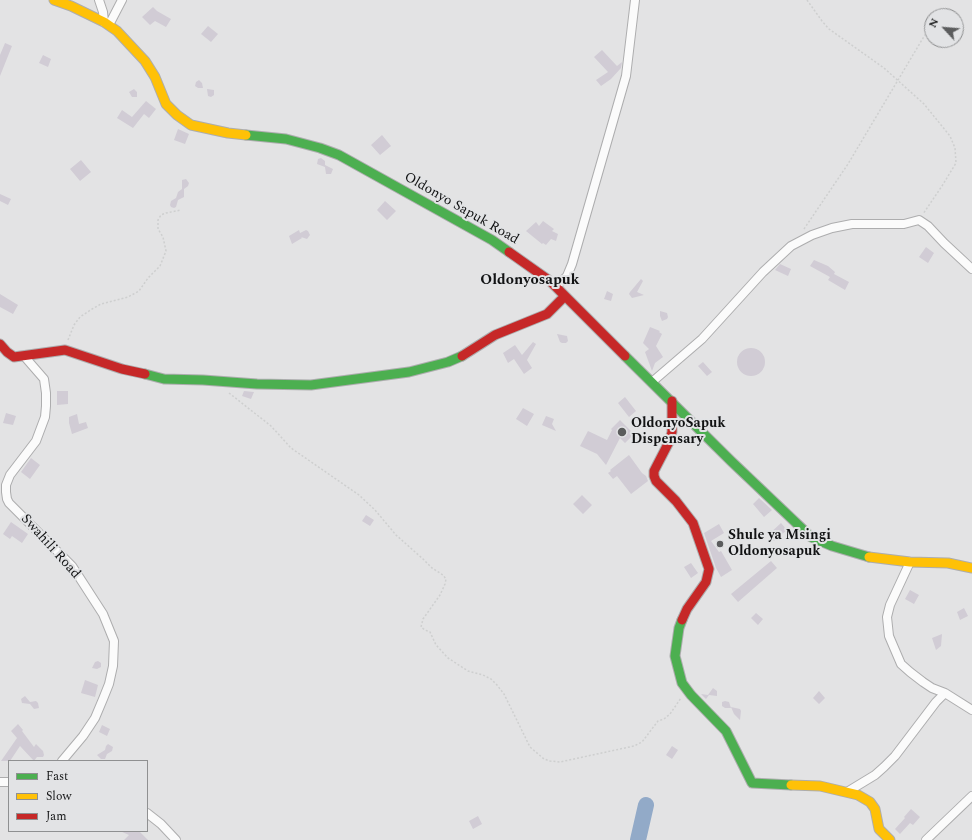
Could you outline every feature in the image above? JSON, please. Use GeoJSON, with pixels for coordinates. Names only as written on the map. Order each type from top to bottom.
{"type":"FeatureCollection","features":[{"type":"Feature","properties":{"kind":"street","name":"Oldonyo Sapuk Road"},"geometry":{"type":"LineString","coordinates":[[54,0],[71,6],[106,23],[117,32],[145,61],[155,77],[166,104],[187,122],[200,128],[228,133],[286,139],[320,148],[339,156],[492,240],[550,281],[760,489],[811,537],[832,546],[863,556],[883,560],[948,563],[972,568]]}},
{"type":"Feature","properties":{"kind":"street"},"geometry":{"type":"LineString","coordinates":[[99,0],[106,23]]}},
{"type":"Feature","properties":{"kind":"street"},"geometry":{"type":"LineString","coordinates":[[106,23],[122,0]]}},
{"type":"Feature","properties":{"kind":"street"},"geometry":{"type":"LineString","coordinates":[[550,281],[561,282],[567,276],[572,264],[626,76],[635,0]]}},
{"type":"Feature","properties":{"kind":"street"},"geometry":{"type":"LineString","coordinates":[[652,382],[702,339],[763,272],[791,246],[812,235],[832,228],[852,224],[904,224],[919,220],[972,269]]}},
{"type":"Feature","properties":{"kind":"street"},"geometry":{"type":"LineString","coordinates":[[0,344],[14,357],[65,350],[138,374],[164,379],[257,384],[311,385],[409,372],[462,356],[495,335],[544,316],[565,296]]}},
{"type":"Feature","properties":{"kind":"street","name":"Swahili Road"},"geometry":{"type":"LineString","coordinates":[[24,356],[44,379],[46,393],[45,417],[36,441],[10,475],[3,490],[9,503],[72,566],[103,614],[114,641],[112,672],[109,684],[95,718],[83,736],[63,760]]}},
{"type":"Feature","properties":{"kind":"street"},"geometry":{"type":"LineString","coordinates":[[672,401],[672,432],[669,442],[654,471],[654,476],[656,481],[680,507],[692,523],[709,569],[706,582],[687,608],[682,618],[676,640],[675,656],[682,683],[691,695],[720,723],[726,731],[752,783],[820,786],[858,795],[870,802],[875,809],[879,829],[890,840]]}},
{"type":"Feature","properties":{"kind":"street"},"geometry":{"type":"LineString","coordinates":[[910,562],[890,605],[887,617],[889,636],[901,664],[932,688],[945,693],[972,710]]}},
{"type":"Feature","properties":{"kind":"street"},"geometry":{"type":"LineString","coordinates":[[848,792],[875,775],[895,756],[936,702],[945,693]]}},
{"type":"Feature","properties":{"kind":"street"},"geometry":{"type":"LineString","coordinates":[[926,840],[972,796]]}},
{"type":"Feature","properties":{"kind":"street"},"geometry":{"type":"LineString","coordinates":[[148,814],[161,824],[176,840]]}},
{"type":"Feature","properties":{"kind":"path"},"geometry":{"type":"LineString","coordinates":[[806,0],[829,29],[884,68],[924,104],[950,136],[955,148],[956,163],[919,220]]}},
{"type":"Feature","properties":{"kind":"path"},"geometry":{"type":"LineString","coordinates":[[803,231],[848,164],[924,37]]}},
{"type":"Feature","properties":{"kind":"path"},"geometry":{"type":"LineString","coordinates":[[65,350],[74,325],[80,317],[102,304],[128,297],[139,291],[148,278],[160,266],[166,251],[163,237],[158,229],[158,220],[161,215],[181,210]]}},
{"type":"Feature","properties":{"kind":"path"},"geometry":{"type":"LineString","coordinates":[[216,381],[225,390],[271,426],[291,448],[332,478],[359,495],[375,510],[396,534],[432,568],[443,575],[446,579],[445,584],[440,595],[423,619],[421,627],[430,632],[436,645],[448,658],[468,672],[483,675],[491,679],[497,685],[504,694],[530,747],[544,759],[560,762],[634,746],[642,742],[658,721],[664,719],[670,714],[687,690]]}},
{"type":"Feature","properties":{"kind":"building"},"geometry":{"type":"Polygon","coordinates":[[[153,7],[171,19],[166,27],[155,21],[150,25],[142,17],[153,7]]]}},
{"type":"Feature","properties":{"kind":"building"},"geometry":{"type":"Polygon","coordinates":[[[208,26],[218,34],[211,42],[201,34],[208,26]]]}},
{"type":"Feature","properties":{"kind":"building"},"geometry":{"type":"Polygon","coordinates":[[[5,43],[12,46],[0,76],[0,55],[5,43]]]}},
{"type":"Feature","properties":{"kind":"building"},"geometry":{"type":"Polygon","coordinates":[[[602,50],[617,66],[622,62],[621,68],[611,79],[601,86],[596,80],[608,72],[594,57],[602,50]]]}},
{"type":"Feature","properties":{"kind":"building"},"geometry":{"type":"Polygon","coordinates":[[[43,55],[51,59],[48,67],[39,63],[43,55]]]}},
{"type":"Feature","properties":{"kind":"building"},"geometry":{"type":"Polygon","coordinates":[[[199,80],[202,83],[203,88],[198,88],[195,86],[196,82],[199,80]]]}},
{"type":"Feature","properties":{"kind":"building"},"geometry":{"type":"Polygon","coordinates":[[[134,89],[137,92],[137,97],[132,97],[129,92],[134,89]]]}},
{"type":"Feature","properties":{"kind":"building"},"geometry":{"type":"Polygon","coordinates":[[[207,89],[214,90],[214,95],[211,97],[208,96],[207,89]]]}},
{"type":"Feature","properties":{"kind":"building"},"geometry":{"type":"Polygon","coordinates":[[[146,101],[156,109],[149,118],[144,114],[133,128],[117,118],[122,110],[132,117],[146,101]]]}},
{"type":"Feature","properties":{"kind":"building"},"geometry":{"type":"Polygon","coordinates":[[[178,129],[189,134],[185,144],[174,140],[178,129]]]}},
{"type":"Feature","properties":{"kind":"building"},"geometry":{"type":"Polygon","coordinates":[[[382,135],[391,146],[380,155],[371,145],[382,135]]]}},
{"type":"Feature","properties":{"kind":"building"},"geometry":{"type":"Polygon","coordinates":[[[321,158],[325,161],[325,165],[333,169],[331,174],[326,174],[325,167],[317,164],[318,159],[321,158]]]}},
{"type":"Feature","properties":{"kind":"building"},"geometry":{"type":"Polygon","coordinates":[[[81,160],[91,172],[80,181],[70,169],[81,160]]]}},
{"type":"Feature","properties":{"kind":"building"},"geometry":{"type":"Polygon","coordinates":[[[186,179],[189,183],[184,189],[184,197],[178,200],[176,207],[171,207],[171,201],[176,198],[178,192],[182,189],[182,180],[186,179]]]}},
{"type":"Feature","properties":{"kind":"building"},"geometry":{"type":"Polygon","coordinates":[[[0,194],[11,199],[8,205],[0,201],[0,194]]]}},
{"type":"Feature","properties":{"kind":"building"},"geometry":{"type":"Polygon","coordinates":[[[385,201],[396,211],[387,220],[377,210],[385,201]]]}},
{"type":"Feature","properties":{"kind":"building"},"geometry":{"type":"Polygon","coordinates":[[[543,221],[554,229],[552,231],[558,234],[556,241],[551,239],[546,245],[543,243],[542,244],[526,231],[536,222],[539,226],[543,221]]]}},
{"type":"Feature","properties":{"kind":"building"},"geometry":{"type":"Polygon","coordinates":[[[299,230],[300,233],[306,230],[310,235],[307,239],[301,237],[302,238],[292,244],[289,236],[299,230]]]}},
{"type":"Feature","properties":{"kind":"building"},"geometry":{"type":"Polygon","coordinates":[[[926,247],[934,253],[928,263],[919,257],[926,247]]]}},
{"type":"Feature","properties":{"kind":"building"},"geometry":{"type":"Polygon","coordinates":[[[814,260],[828,266],[835,272],[834,274],[849,282],[845,290],[828,280],[830,277],[810,266],[814,260]]]}},
{"type":"Feature","properties":{"kind":"building"},"geometry":{"type":"Polygon","coordinates":[[[780,264],[791,269],[788,276],[775,270],[780,264]]]}},
{"type":"Feature","properties":{"kind":"building"},"geometry":{"type":"Polygon","coordinates":[[[641,279],[643,281],[637,292],[644,295],[632,298],[629,294],[641,279]]]}},
{"type":"Feature","properties":{"kind":"building"},"geometry":{"type":"Polygon","coordinates":[[[607,291],[613,294],[611,301],[604,299],[607,291]]]}},
{"type":"Feature","properties":{"kind":"building"},"geometry":{"type":"Polygon","coordinates":[[[0,294],[18,305],[13,314],[0,307],[0,294]]]}},
{"type":"Feature","properties":{"kind":"building"},"geometry":{"type":"Polygon","coordinates":[[[660,311],[667,313],[667,319],[662,321],[660,311]]]}},
{"type":"Feature","properties":{"kind":"building"},"geometry":{"type":"Polygon","coordinates":[[[650,327],[660,331],[659,332],[662,334],[656,346],[663,357],[655,363],[652,371],[645,352],[649,349],[643,343],[650,327]]]}},
{"type":"Feature","properties":{"kind":"building"},"geometry":{"type":"Polygon","coordinates":[[[557,334],[567,336],[568,341],[566,343],[560,342],[557,334]]]}},
{"type":"Feature","properties":{"kind":"building"},"geometry":{"type":"Polygon","coordinates":[[[533,342],[536,344],[527,360],[532,368],[524,374],[514,359],[508,363],[503,353],[515,345],[522,355],[533,342]]]}},
{"type":"Feature","properties":{"kind":"building"},"geometry":{"type":"Polygon","coordinates":[[[751,348],[757,349],[761,352],[764,356],[764,368],[761,372],[757,375],[751,376],[745,375],[741,372],[738,368],[737,362],[738,356],[741,352],[745,349],[751,348]]]}},
{"type":"Feature","properties":{"kind":"building"},"geometry":{"type":"Polygon","coordinates":[[[703,362],[712,372],[707,376],[698,366],[703,362]]]}},
{"type":"Feature","properties":{"kind":"building"},"geometry":{"type":"Polygon","coordinates":[[[57,391],[68,391],[68,404],[57,405],[57,391]]]}},
{"type":"Feature","properties":{"kind":"building"},"geometry":{"type":"Polygon","coordinates":[[[244,391],[254,392],[251,399],[242,396],[244,391]]]}},
{"type":"Feature","properties":{"kind":"building"},"geometry":{"type":"Polygon","coordinates":[[[625,397],[636,411],[629,417],[618,403],[625,397]]]}},
{"type":"Feature","properties":{"kind":"building"},"geometry":{"type":"Polygon","coordinates":[[[523,408],[534,414],[527,426],[516,419],[523,408]]]}},
{"type":"Feature","properties":{"kind":"building"},"geometry":{"type":"Polygon","coordinates":[[[6,413],[16,416],[13,425],[3,423],[6,413]]]}},
{"type":"Feature","properties":{"kind":"building"},"geometry":{"type":"Polygon","coordinates":[[[77,414],[79,424],[86,422],[88,428],[72,434],[69,417],[77,414]]]}},
{"type":"Feature","properties":{"kind":"building"},"geometry":{"type":"Polygon","coordinates":[[[546,416],[554,419],[552,424],[556,431],[542,425],[546,416]]]}},
{"type":"Feature","properties":{"kind":"building"},"geometry":{"type":"Polygon","coordinates":[[[620,420],[634,434],[625,443],[620,438],[606,465],[597,454],[580,446],[588,431],[607,440],[612,430],[611,429],[620,420]]]}},
{"type":"Feature","properties":{"kind":"building"},"geometry":{"type":"Polygon","coordinates":[[[629,455],[642,473],[646,476],[648,481],[631,494],[617,476],[613,479],[608,473],[629,455]]]}},
{"type":"Feature","properties":{"kind":"building"},"geometry":{"type":"Polygon","coordinates":[[[31,458],[40,465],[30,479],[21,472],[31,458]]]}},
{"type":"Feature","properties":{"kind":"building"},"geometry":{"type":"Polygon","coordinates":[[[582,495],[592,505],[583,514],[573,504],[582,495]]]}},
{"type":"Feature","properties":{"kind":"building"},"geometry":{"type":"Polygon","coordinates":[[[759,498],[772,510],[764,517],[753,504],[759,498]]]}},
{"type":"Feature","properties":{"kind":"building"},"geometry":{"type":"Polygon","coordinates":[[[366,515],[374,520],[370,526],[362,521],[366,515]]]}},
{"type":"Feature","properties":{"kind":"building"},"geometry":{"type":"Polygon","coordinates":[[[11,522],[28,534],[22,543],[12,536],[10,539],[3,534],[11,522]]]}},
{"type":"Feature","properties":{"kind":"building"},"geometry":{"type":"Polygon","coordinates":[[[781,523],[787,530],[774,541],[768,535],[781,523]]]}},
{"type":"Feature","properties":{"kind":"building"},"geometry":{"type":"Polygon","coordinates":[[[719,524],[724,533],[711,541],[719,552],[721,551],[732,570],[721,577],[716,568],[704,533],[719,524]]]}},
{"type":"Feature","properties":{"kind":"building"},"geometry":{"type":"Polygon","coordinates":[[[771,561],[777,568],[738,602],[731,594],[771,561]]]}},
{"type":"Feature","properties":{"kind":"building"},"geometry":{"type":"Polygon","coordinates":[[[691,563],[698,573],[691,578],[684,567],[691,563]]]}},
{"type":"Feature","properties":{"kind":"building"},"geometry":{"type":"Polygon","coordinates":[[[910,590],[919,595],[914,604],[905,599],[910,590]]]}},
{"type":"Feature","properties":{"kind":"building"},"geometry":{"type":"Polygon","coordinates":[[[964,608],[968,616],[960,620],[957,612],[964,608]]]}},
{"type":"Feature","properties":{"kind":"building"},"geometry":{"type":"Polygon","coordinates":[[[756,613],[763,619],[758,625],[751,618],[756,613]]]}},
{"type":"Feature","properties":{"kind":"building"},"geometry":{"type":"Polygon","coordinates":[[[942,634],[941,646],[936,650],[932,638],[942,634]]]}},
{"type":"Feature","properties":{"kind":"building"},"geometry":{"type":"Polygon","coordinates":[[[98,661],[101,663],[101,667],[97,669],[92,668],[95,662],[98,661]]]}},
{"type":"Feature","properties":{"kind":"building"},"geometry":{"type":"Polygon","coordinates":[[[85,680],[98,685],[95,697],[81,693],[85,680]]]}},
{"type":"Feature","properties":{"kind":"building"},"geometry":{"type":"Polygon","coordinates":[[[713,688],[717,691],[717,696],[709,695],[706,699],[701,694],[708,695],[713,688]]]}},
{"type":"Feature","properties":{"kind":"building"},"geometry":{"type":"Polygon","coordinates":[[[819,691],[825,698],[819,704],[813,698],[819,691]]]}},
{"type":"Feature","properties":{"kind":"building"},"geometry":{"type":"Polygon","coordinates":[[[25,696],[30,702],[36,701],[39,708],[34,709],[30,704],[22,703],[21,699],[25,696]]]}},
{"type":"Feature","properties":{"kind":"building"},"geometry":{"type":"Polygon","coordinates":[[[722,702],[729,702],[731,708],[725,708],[722,706],[722,702]]]}},
{"type":"Feature","properties":{"kind":"building"},"geometry":{"type":"Polygon","coordinates":[[[731,707],[740,709],[740,720],[734,714],[731,707]]]}},
{"type":"Feature","properties":{"kind":"building"},"geometry":{"type":"Polygon","coordinates":[[[18,724],[34,747],[36,744],[43,751],[43,757],[37,757],[33,760],[20,746],[11,760],[1,761],[17,738],[11,731],[18,724]]]}},
{"type":"Feature","properties":{"kind":"building"},"geometry":{"type":"Polygon","coordinates":[[[102,725],[110,729],[107,736],[99,732],[102,725]]]}},
{"type":"Feature","properties":{"kind":"building"},"geometry":{"type":"Polygon","coordinates":[[[108,744],[113,747],[112,751],[107,754],[105,759],[101,759],[97,755],[105,750],[108,744]]]}},
{"type":"Feature","properties":{"kind":"building"},"geometry":{"type":"Polygon","coordinates":[[[672,746],[678,750],[672,759],[666,755],[672,746]]]}},
{"type":"Feature","properties":{"kind":"building"},"geometry":{"type":"Polygon","coordinates":[[[911,809],[920,817],[913,825],[910,823],[900,834],[895,829],[911,809]]]}},
{"type":"Feature","properties":{"kind":"building"},"geometry":{"type":"Polygon","coordinates":[[[478,816],[482,824],[473,829],[469,821],[478,816]]]}},
{"type":"Feature","properties":{"kind":"building"},"geometry":{"type":"Polygon","coordinates":[[[122,832],[140,832],[148,840],[124,840],[129,835],[122,832]]]}},
{"type":"Feature","properties":{"kind":"waterway"},"geometry":{"type":"LineString","coordinates":[[638,840],[646,805]]}},
{"type":"Feature","properties":{"kind":"traffic: fast"},"geometry":{"type":"LineString","coordinates":[[246,135],[286,139],[320,148],[339,155],[492,240],[509,252]]}},
{"type":"Feature","properties":{"kind":"traffic: fast"},"geometry":{"type":"LineString","coordinates":[[145,374],[164,379],[257,384],[311,385],[409,372],[448,362],[462,356]]}},
{"type":"Feature","properties":{"kind":"traffic: fast"},"geometry":{"type":"LineString","coordinates":[[625,356],[731,461],[811,537],[832,546],[869,557]]}},
{"type":"Feature","properties":{"kind":"traffic: fast"},"geometry":{"type":"LineString","coordinates":[[682,620],[679,628],[675,656],[682,683],[691,695],[726,731],[752,783],[791,785]]}},
{"type":"Feature","properties":{"kind":"traffic: slow"},"geometry":{"type":"LineString","coordinates":[[54,0],[71,6],[104,22],[117,31],[145,61],[155,77],[166,104],[177,115],[191,125],[228,133],[246,135]]}},
{"type":"Feature","properties":{"kind":"traffic: slow"},"geometry":{"type":"LineString","coordinates":[[869,557],[910,562],[948,563],[972,568]]}},
{"type":"Feature","properties":{"kind":"traffic: slow"},"geometry":{"type":"LineString","coordinates":[[791,785],[820,786],[858,795],[870,802],[875,809],[879,829],[890,840]]}},
{"type":"Feature","properties":{"kind":"traffic: jam"},"geometry":{"type":"LineString","coordinates":[[509,252],[550,281],[625,356]]}},
{"type":"Feature","properties":{"kind":"traffic: jam"},"geometry":{"type":"LineString","coordinates":[[462,356],[495,335],[547,314],[565,296]]}},
{"type":"Feature","properties":{"kind":"traffic: jam"},"geometry":{"type":"LineString","coordinates":[[0,344],[14,357],[65,350],[122,369],[145,374]]}},
{"type":"Feature","properties":{"kind":"traffic: jam"},"geometry":{"type":"LineString","coordinates":[[672,401],[672,432],[669,442],[654,471],[654,476],[656,481],[676,501],[693,523],[709,569],[706,582],[687,609],[682,620]]}},
{"type":"Feature","properties":{"kind":"place","name":"OldonyoSapuk Dispensary"},"geometry":{"type":"Point","coordinates":[622,432]}},
{"type":"Feature","properties":{"kind":"place","name":"Shule ya Msingi Oldonyosapuk"},"geometry":{"type":"Point","coordinates":[720,544]}},
{"type":"Feature","properties":{"kind":"district","name":"Oldonyosapuk"},"geometry":{"type":"Point","coordinates":[530,281]}}]}
